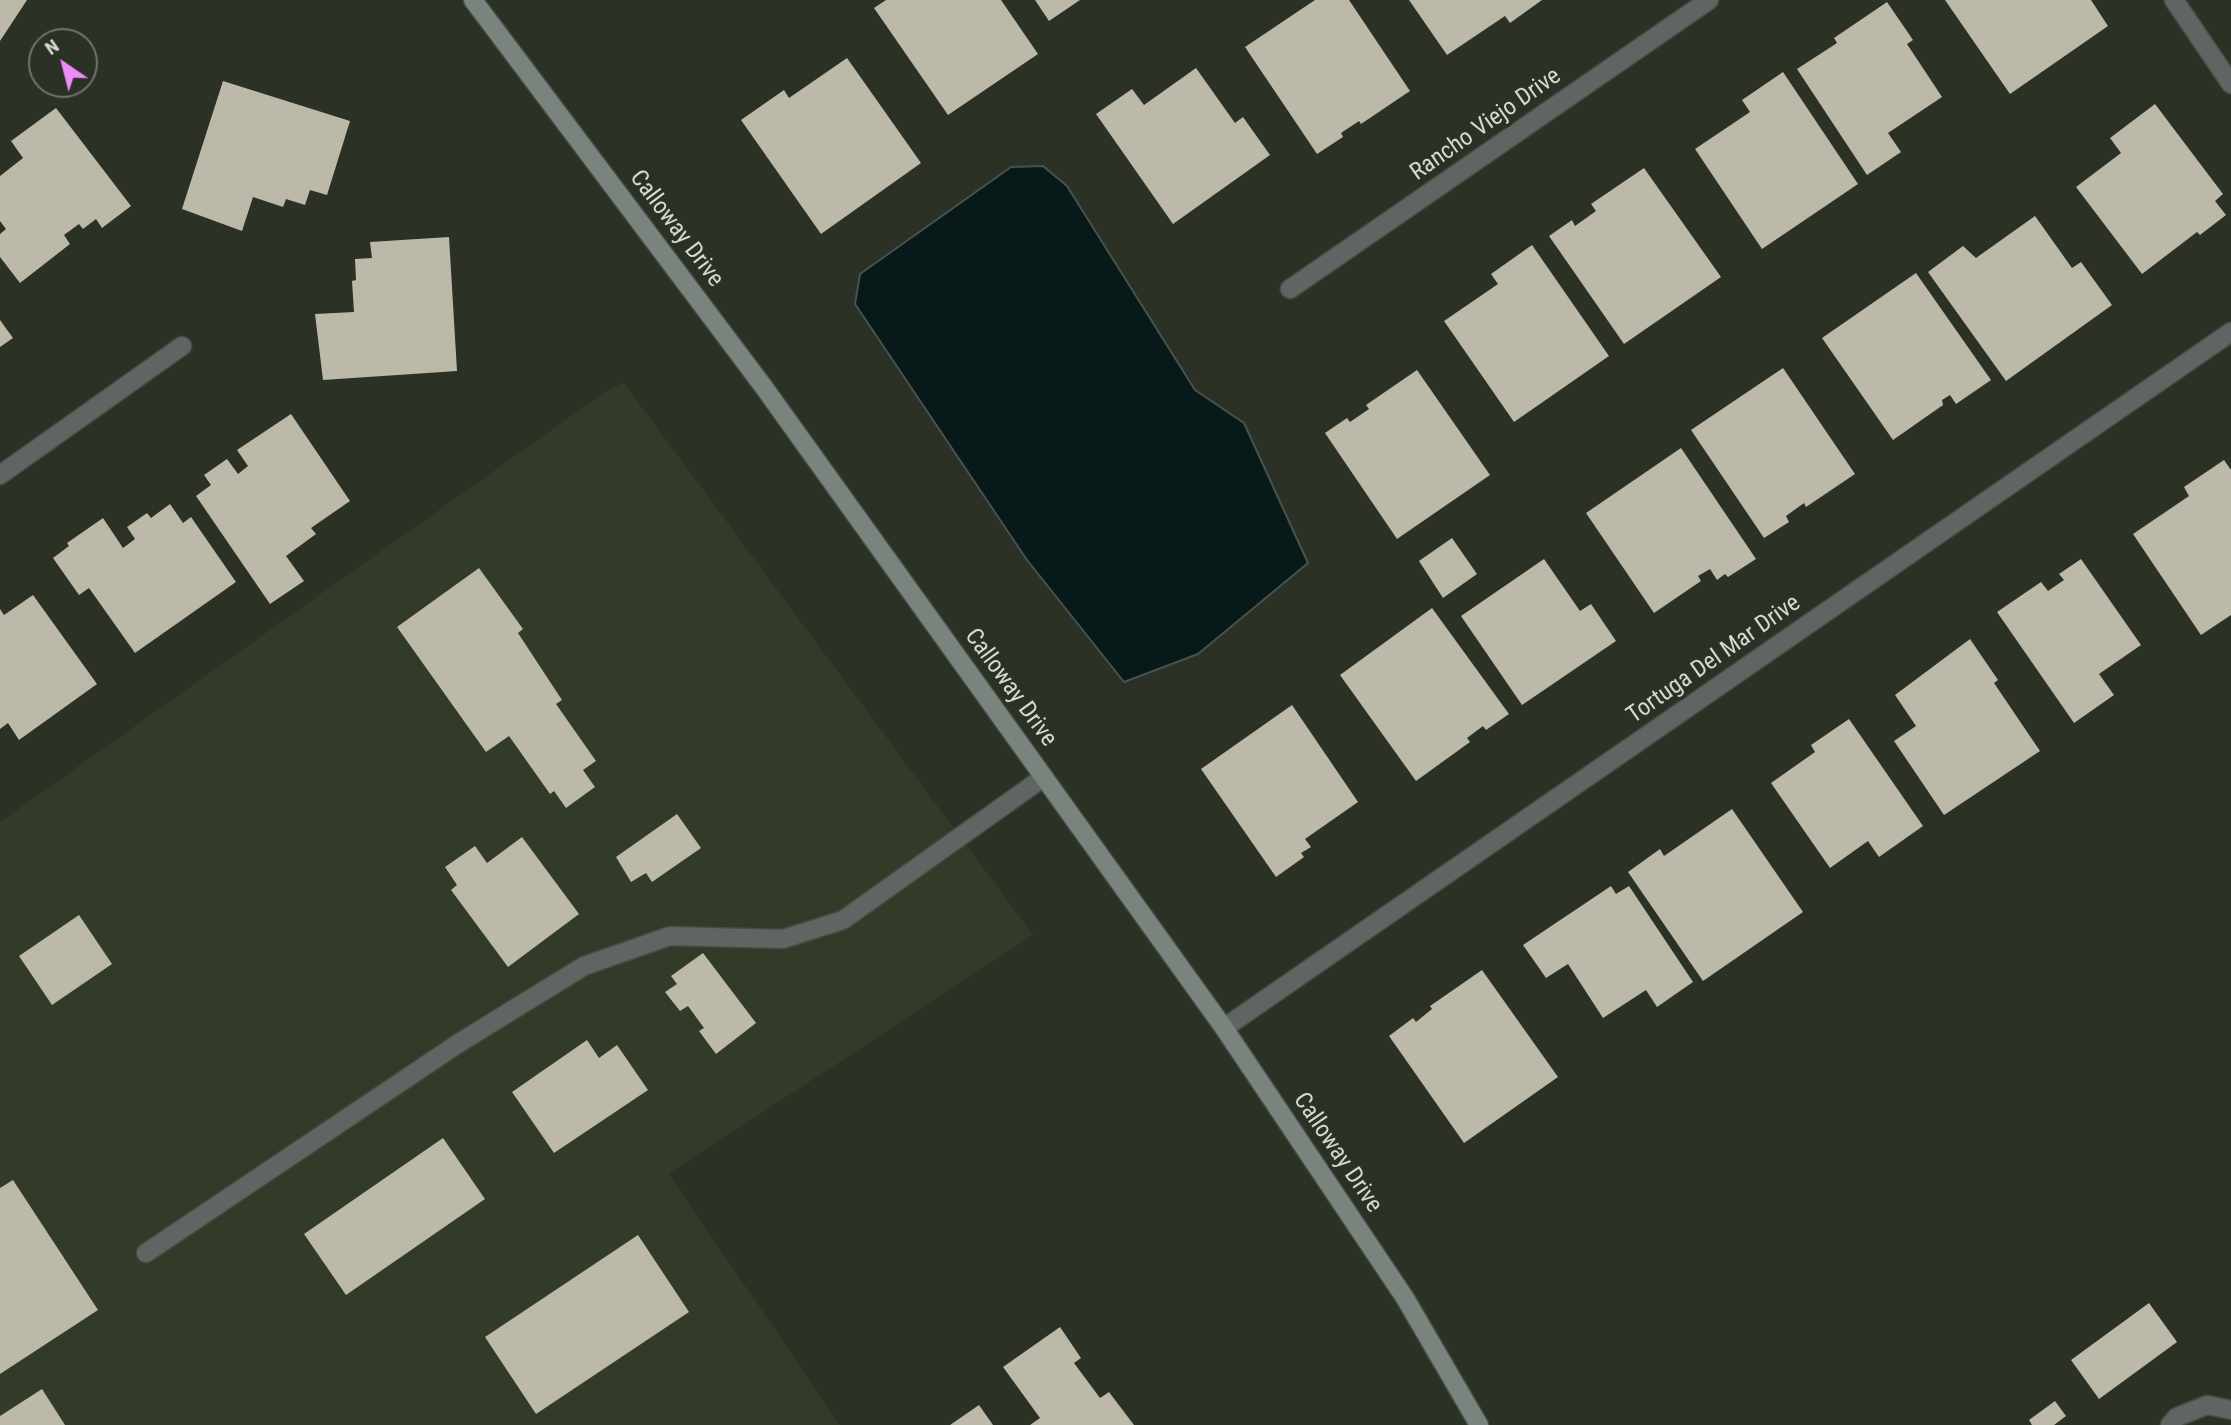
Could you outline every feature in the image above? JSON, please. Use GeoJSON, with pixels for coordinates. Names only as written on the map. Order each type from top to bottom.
{"type":"FeatureCollection","features":[{"type":"Feature","properties":{"kind":"main road","name":"Calloway Drive"},"geometry":{"type":"LineString","coordinates":[[473,0],[763,386],[1224,1028],[1405,1298],[1479,1425]]}},
{"type":"Feature","properties":{"kind":"street","name":"Rancho Viejo Drive"},"geometry":{"type":"LineString","coordinates":[[1290,289],[1709,0]]}},
{"type":"Feature","properties":{"kind":"street"},"geometry":{"type":"LineString","coordinates":[[2174,0],[2231,84]]}},
{"type":"Feature","properties":{"kind":"street","name":"Tortuga Del Mar Drive"},"geometry":{"type":"LineString","coordinates":[[1224,1028],[2231,332]]}},
{"type":"Feature","properties":{"kind":"street"},"geometry":{"type":"LineString","coordinates":[[0,475],[182,346]]}},
{"type":"Feature","properties":{"kind":"street"},"geometry":{"type":"LineString","coordinates":[[146,1253],[459,1043],[584,965],[670,936],[783,939],[844,920],[1044,777]]}},
{"type":"Feature","properties":{"kind":"street"},"geometry":{"type":"LineString","coordinates":[[2170,1425],[2177,1417],[2207,1405],[2231,1409]]}},
{"type":"Feature","properties":{"kind":"shaded area"},"geometry":{"type":"Polygon","coordinates":[[[1043,166],[1067,186],[1195,390],[1244,423],[1308,563],[1198,654],[1124,682],[1027,560],[855,304],[860,274],[1011,167],[1043,166]]]}},
{"type":"Feature","properties":{"kind":"shaded area"},"geometry":{"type":"Polygon","coordinates":[[[624,383],[1033,935],[669,1174],[840,1425],[0,1425],[0,822],[609,389],[624,383]]]}},
{"type":"Feature","properties":{"kind":"building"},"geometry":{"type":"Polygon","coordinates":[[[0,0],[27,0],[0,41],[0,0]]]}},
{"type":"Feature","properties":{"kind":"building"},"geometry":{"type":"Polygon","coordinates":[[[886,0],[1001,0],[1038,54],[948,115],[874,8],[886,0]]]}},
{"type":"Feature","properties":{"kind":"building"},"geometry":{"type":"Polygon","coordinates":[[[1035,0],[1080,0],[1049,21],[1035,0]]]}},
{"type":"Feature","properties":{"kind":"building"},"geometry":{"type":"Polygon","coordinates":[[[1315,0],[1349,0],[1410,91],[1361,124],[1359,121],[1341,133],[1343,137],[1317,154],[1245,47],[1315,0]]]}},
{"type":"Feature","properties":{"kind":"building"},"geometry":{"type":"Polygon","coordinates":[[[1409,0],[1542,0],[1510,23],[1505,16],[1447,55],[1409,0]]]}},
{"type":"Feature","properties":{"kind":"building"},"geometry":{"type":"Polygon","coordinates":[[[1945,0],[2091,0],[2108,26],[2010,94],[1945,0]]]}},
{"type":"Feature","properties":{"kind":"building"},"geometry":{"type":"Polygon","coordinates":[[[1887,2],[1913,40],[1907,44],[1942,97],[1888,133],[1901,152],[1867,175],[1797,69],[1837,43],[1834,38],[1887,2]]]}},
{"type":"Feature","properties":{"kind":"building"},"geometry":{"type":"Polygon","coordinates":[[[847,58],[921,163],[821,234],[741,120],[784,90],[789,98],[847,58]]]}},
{"type":"Feature","properties":{"kind":"building"},"geometry":{"type":"Polygon","coordinates":[[[1196,68],[1235,123],[1243,117],[1270,155],[1173,224],[1096,114],[1132,89],[1144,105],[1196,68]]]}},
{"type":"Feature","properties":{"kind":"building"},"geometry":{"type":"Polygon","coordinates":[[[1783,72],[1858,184],[1762,249],[1695,149],[1750,112],[1742,100],[1783,72]]]}},
{"type":"Feature","properties":{"kind":"building"},"geometry":{"type":"Polygon","coordinates":[[[223,81],[350,121],[327,195],[310,190],[305,205],[286,199],[283,207],[253,197],[242,231],[182,209],[223,81]]]}},
{"type":"Feature","properties":{"kind":"building"},"geometry":{"type":"Polygon","coordinates":[[[2155,104],[2223,194],[2215,201],[2226,215],[2200,235],[2197,232],[2142,274],[2076,187],[2121,153],[2110,138],[2155,104]]]}},
{"type":"Feature","properties":{"kind":"building"},"geometry":{"type":"Polygon","coordinates":[[[56,108],[131,206],[102,228],[96,219],[83,229],[79,224],[64,235],[70,244],[20,283],[0,257],[0,234],[6,229],[0,221],[0,176],[23,158],[11,141],[56,108]]]}},
{"type":"Feature","properties":{"kind":"building"},"geometry":{"type":"Polygon","coordinates":[[[1644,168],[1721,277],[1624,344],[1549,236],[1572,220],[1575,226],[1596,211],[1591,204],[1644,168]]]}},
{"type":"Feature","properties":{"kind":"building"},"geometry":{"type":"Polygon","coordinates":[[[2035,216],[2072,268],[2081,262],[2112,305],[2006,381],[1928,272],[1963,246],[1976,258],[2035,216]]]}},
{"type":"Feature","properties":{"kind":"building"},"geometry":{"type":"Polygon","coordinates":[[[449,237],[457,371],[323,380],[315,314],[354,312],[352,281],[356,280],[355,259],[372,258],[370,242],[449,237]]]}},
{"type":"Feature","properties":{"kind":"building"},"geometry":{"type":"Polygon","coordinates":[[[1532,245],[1609,356],[1514,422],[1444,321],[1498,284],[1491,274],[1532,245]]]}},
{"type":"Feature","properties":{"kind":"building"},"geometry":{"type":"Polygon","coordinates":[[[1916,273],[1991,380],[1956,404],[1950,395],[1942,400],[1943,405],[1893,440],[1822,338],[1916,273]]]}},
{"type":"Feature","properties":{"kind":"building"},"geometry":{"type":"Polygon","coordinates":[[[0,320],[13,338],[0,347],[0,320]]]}},
{"type":"Feature","properties":{"kind":"building"},"geometry":{"type":"Polygon","coordinates":[[[1783,368],[1855,474],[1806,507],[1804,503],[1786,516],[1789,522],[1764,538],[1691,430],[1783,368]]]}},
{"type":"Feature","properties":{"kind":"building"},"geometry":{"type":"Polygon","coordinates":[[[1417,370],[1490,475],[1397,539],[1325,433],[1347,418],[1350,422],[1369,409],[1366,405],[1417,370]]]}},
{"type":"Feature","properties":{"kind":"building"},"geometry":{"type":"Polygon","coordinates":[[[291,414],[350,501],[311,528],[316,534],[286,556],[304,581],[270,604],[196,496],[211,485],[204,475],[227,459],[238,474],[248,466],[237,450],[291,414]]]}},
{"type":"Feature","properties":{"kind":"building"},"geometry":{"type":"Polygon","coordinates":[[[1681,448],[1756,559],[1728,577],[1725,574],[1717,580],[1710,569],[1698,576],[1701,581],[1654,613],[1586,513],[1681,448]]]}},
{"type":"Feature","properties":{"kind":"building"},"geometry":{"type":"Polygon","coordinates":[[[2224,460],[2231,470],[2231,615],[2201,635],[2133,534],[2189,496],[2184,487],[2224,460]]]}},
{"type":"Feature","properties":{"kind":"building"},"geometry":{"type":"Polygon","coordinates":[[[170,504],[183,523],[191,517],[236,582],[135,653],[89,588],[79,595],[53,558],[69,546],[67,543],[103,518],[123,548],[135,539],[127,527],[147,513],[151,518],[170,504]]]}},
{"type":"Feature","properties":{"kind":"building"},"geometry":{"type":"Polygon","coordinates":[[[1452,538],[1477,574],[1443,598],[1419,561],[1452,538]]]}},
{"type":"Feature","properties":{"kind":"building"},"geometry":{"type":"Polygon","coordinates":[[[1544,559],[1580,611],[1591,604],[1616,641],[1522,705],[1461,616],[1544,559]]]}},
{"type":"Feature","properties":{"kind":"building"},"geometry":{"type":"Polygon","coordinates":[[[2081,559],[2141,645],[2099,674],[2114,695],[2074,723],[1997,612],[2041,582],[2048,591],[2064,580],[2059,574],[2081,559]]]}},
{"type":"Feature","properties":{"kind":"building"},"geometry":{"type":"Polygon","coordinates":[[[479,568],[523,629],[518,633],[562,700],[556,704],[596,761],[583,770],[595,787],[566,808],[554,791],[550,794],[509,736],[486,752],[397,627],[479,568]]]}},
{"type":"Feature","properties":{"kind":"building"},"geometry":{"type":"Polygon","coordinates":[[[33,595],[97,684],[19,740],[8,723],[0,729],[0,609],[4,615],[33,595]]]}},
{"type":"Feature","properties":{"kind":"building"},"geometry":{"type":"Polygon","coordinates":[[[1432,608],[1509,714],[1486,730],[1483,726],[1467,738],[1470,742],[1416,781],[1340,675],[1432,608]]]}},
{"type":"Feature","properties":{"kind":"building"},"geometry":{"type":"Polygon","coordinates":[[[1970,639],[1998,680],[1994,683],[2040,751],[1944,815],[1894,741],[1916,726],[1895,695],[1970,639]]]}},
{"type":"Feature","properties":{"kind":"building"},"geometry":{"type":"Polygon","coordinates":[[[1292,705],[1358,802],[1305,839],[1311,847],[1301,853],[1304,857],[1276,877],[1201,769],[1292,705]]]}},
{"type":"Feature","properties":{"kind":"building"},"geometry":{"type":"Polygon","coordinates":[[[1849,719],[1923,826],[1879,857],[1868,841],[1830,868],[1771,783],[1815,752],[1811,745],[1849,719]]]}},
{"type":"Feature","properties":{"kind":"building"},"geometry":{"type":"Polygon","coordinates":[[[1732,809],[1803,912],[1703,981],[1628,872],[1660,849],[1664,856],[1732,809]]]}},
{"type":"Feature","properties":{"kind":"building"},"geometry":{"type":"Polygon","coordinates":[[[677,814],[701,848],[652,882],[646,873],[631,882],[616,857],[677,814]]]}},
{"type":"Feature","properties":{"kind":"building"},"geometry":{"type":"Polygon","coordinates":[[[522,837],[579,914],[508,967],[451,890],[457,885],[445,867],[475,846],[487,863],[522,837]]]}},
{"type":"Feature","properties":{"kind":"building"},"geometry":{"type":"Polygon","coordinates":[[[1611,886],[1616,894],[1629,886],[1693,982],[1657,1007],[1646,990],[1603,1018],[1568,964],[1546,978],[1523,945],[1611,886]]]}},
{"type":"Feature","properties":{"kind":"building"},"geometry":{"type":"Polygon","coordinates":[[[79,915],[112,964],[52,1005],[19,956],[79,915]]]}},
{"type":"Feature","properties":{"kind":"building"},"geometry":{"type":"Polygon","coordinates":[[[703,953],[756,1023],[716,1054],[699,1031],[704,1028],[688,1006],[680,1011],[665,992],[677,984],[671,976],[703,953]]]}},
{"type":"Feature","properties":{"kind":"building"},"geometry":{"type":"Polygon","coordinates":[[[1482,970],[1558,1077],[1464,1143],[1389,1036],[1413,1018],[1416,1022],[1432,1009],[1430,1006],[1482,970]]]}},
{"type":"Feature","properties":{"kind":"building"},"geometry":{"type":"Polygon","coordinates":[[[587,1040],[599,1058],[617,1045],[648,1090],[554,1153],[512,1092],[587,1040]]]}},
{"type":"Feature","properties":{"kind":"building"},"geometry":{"type":"Polygon","coordinates":[[[443,1138],[485,1199],[346,1295],[304,1234],[443,1138]]]}},
{"type":"Feature","properties":{"kind":"building"},"geometry":{"type":"Polygon","coordinates":[[[13,1180],[98,1310],[0,1374],[0,1188],[13,1180]]]}},
{"type":"Feature","properties":{"kind":"building"},"geometry":{"type":"Polygon","coordinates":[[[638,1235],[689,1312],[536,1414],[485,1337],[638,1235]]]}},
{"type":"Feature","properties":{"kind":"building"},"geometry":{"type":"Polygon","coordinates":[[[2149,1303],[2177,1342],[2099,1399],[2071,1360],[2149,1303]]]}},
{"type":"Feature","properties":{"kind":"building"},"geometry":{"type":"Polygon","coordinates":[[[1060,1327],[1081,1358],[1074,1363],[1100,1398],[1109,1392],[1134,1425],[1030,1425],[1040,1418],[1003,1367],[1060,1327]]]}},
{"type":"Feature","properties":{"kind":"building"},"geometry":{"type":"Polygon","coordinates":[[[42,1389],[65,1425],[0,1425],[0,1416],[42,1389]]]}},
{"type":"Feature","properties":{"kind":"building"},"geometry":{"type":"Polygon","coordinates":[[[2055,1401],[2066,1416],[2054,1425],[2032,1425],[2029,1420],[2055,1401]]]}},
{"type":"Feature","properties":{"kind":"building"},"geometry":{"type":"Polygon","coordinates":[[[979,1405],[993,1425],[950,1425],[979,1405]]]}}]}
